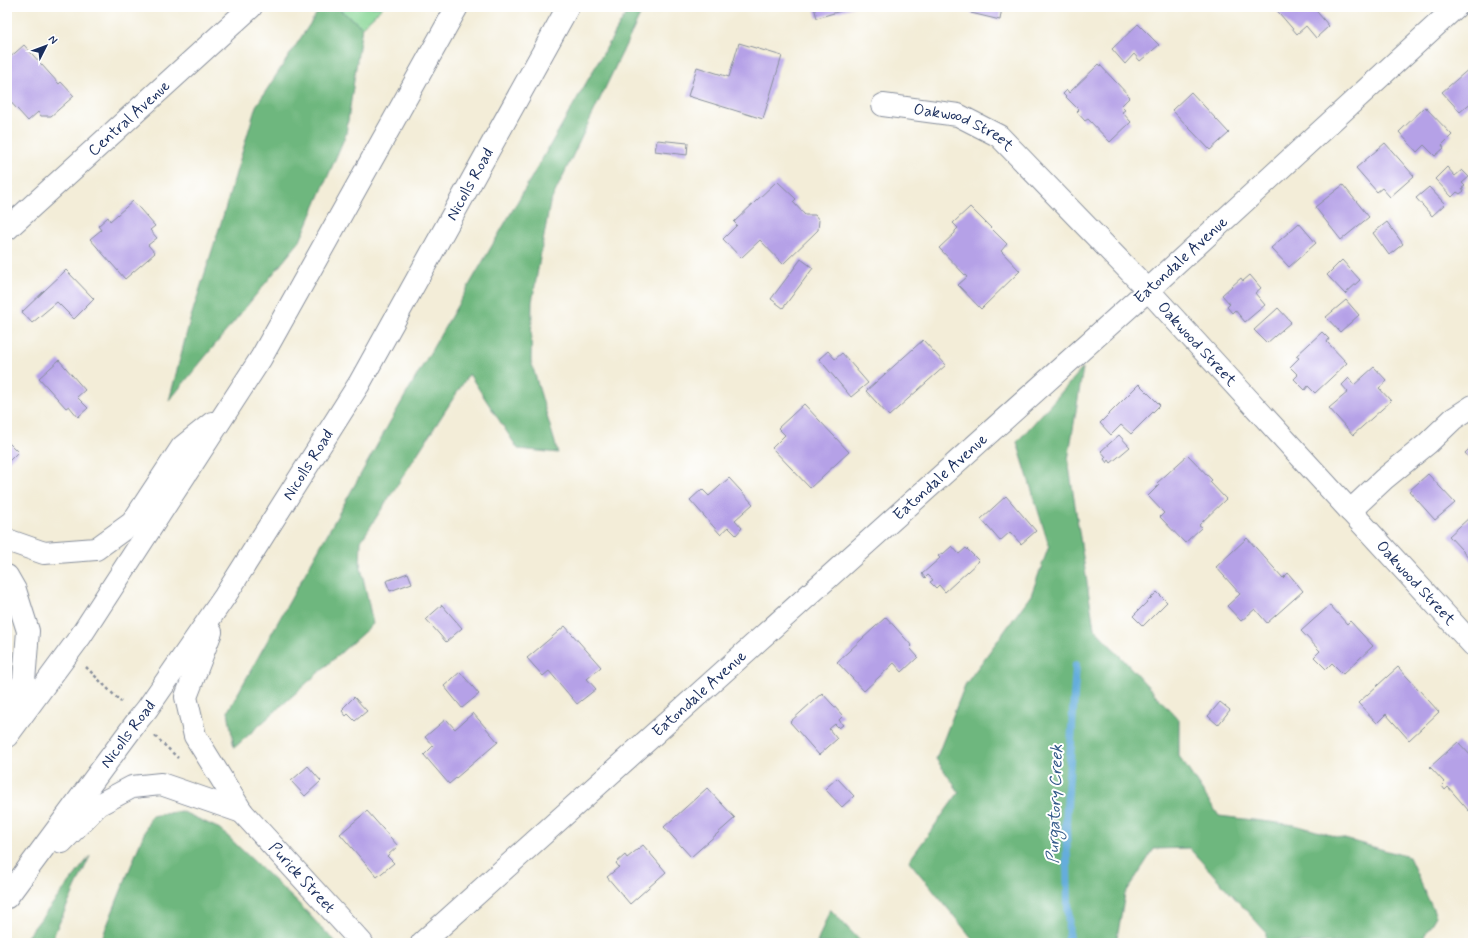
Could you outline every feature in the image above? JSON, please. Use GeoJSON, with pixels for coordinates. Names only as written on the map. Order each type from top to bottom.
{"type":"FeatureCollection","features":[{"type":"Feature","properties":{"kind":"main road","name":"Central Avenue"},"geometry":{"type":"LineString","coordinates":[[7,229],[250,7]]}},
{"type":"Feature","properties":{"kind":"main road"},"geometry":{"type":"LineString","coordinates":[[7,736],[80,637],[261,358],[457,7]]}},
{"type":"Feature","properties":{"kind":"main road","name":"Nicolls Road"},"geometry":{"type":"LineString","coordinates":[[7,898],[147,709],[226,596],[359,384],[568,7]]}},
{"type":"Feature","properties":{"kind":"main road","name":"Eatondale Avenue"},"geometry":{"type":"LineString","coordinates":[[422,943],[1148,290],[1456,7]]}},
{"type":"Feature","properties":{"kind":"main road","name":"Oakwood Street"},"geometry":{"type":"LineString","coordinates":[[883,105],[958,115],[999,136],[1148,290],[1473,645]]}},
{"type":"Feature","properties":{"kind":"main road"},"geometry":{"type":"LineString","coordinates":[[1350,511],[1384,479],[1427,444],[1453,419],[1473,406]]}},
{"type":"Feature","properties":{"kind":"main road"},"geometry":{"type":"LineString","coordinates":[[7,540],[44,552],[96,549],[132,523],[182,447],[226,412]]}},
{"type":"Feature","properties":{"kind":"main road"},"geometry":{"type":"LineString","coordinates":[[7,576],[15,590],[28,631],[24,681],[7,706]]}},
{"type":"Feature","properties":{"kind":"main road","name":"Purick Street"},"geometry":{"type":"LineString","coordinates":[[226,596],[186,697],[195,736],[242,812],[362,943]]}},
{"type":"Feature","properties":{"kind":"main road"},"geometry":{"type":"LineString","coordinates":[[7,898],[98,805],[132,787],[161,784],[242,812]]}},
{"type":"Feature","properties":{"kind":"path"},"geometry":{"type":"LineString","coordinates":[[84,665],[121,702]]}},
{"type":"Feature","properties":{"kind":"green space"},"geometry":{"type":"Polygon","coordinates":[[[321,7],[336,7],[362,27],[346,134],[300,241],[169,401],[190,320],[256,106],[321,7]]]}},
{"type":"Feature","properties":{"kind":"green space"},"geometry":{"type":"Polygon","coordinates":[[[336,7],[383,7],[362,27],[336,7]]]}},
{"type":"Feature","properties":{"kind":"green space"},"geometry":{"type":"Polygon","coordinates":[[[630,7],[644,7],[550,203],[532,302],[531,361],[558,453],[518,449],[469,374],[361,541],[360,563],[373,624],[234,748],[228,711],[390,422],[630,7]]]}},
{"type":"Feature","properties":{"kind":"green space"},"geometry":{"type":"Polygon","coordinates":[[[1083,368],[1068,460],[1094,628],[1179,720],[1179,756],[1219,816],[1295,825],[1409,857],[1436,916],[1420,943],[1266,943],[1266,932],[1189,848],[1154,849],[1125,894],[1116,943],[976,943],[909,861],[959,792],[936,759],[965,685],[1031,595],[1049,546],[1017,442],[1083,368]]]}},
{"type":"Feature","properties":{"kind":"green space"},"geometry":{"type":"Polygon","coordinates":[[[181,811],[220,829],[301,906],[336,943],[100,943],[151,816],[181,811]]]}},
{"type":"Feature","properties":{"kind":"green space"},"geometry":{"type":"Polygon","coordinates":[[[90,856],[50,943],[22,943],[90,856]]]}},
{"type":"Feature","properties":{"kind":"green space"},"geometry":{"type":"Polygon","coordinates":[[[830,909],[862,943],[817,943],[830,909]]]}},
{"type":"Feature","properties":{"kind":"building"},"geometry":{"type":"Polygon","coordinates":[[[814,7],[854,7],[817,18],[814,7]]]}},
{"type":"Feature","properties":{"kind":"building"},"geometry":{"type":"Polygon","coordinates":[[[972,7],[1002,7],[1000,20],[971,13],[972,7]]]}},
{"type":"Feature","properties":{"kind":"building"},"geometry":{"type":"Polygon","coordinates":[[[1274,7],[1313,7],[1329,26],[1316,38],[1306,26],[1297,34],[1274,7]]]}},
{"type":"Feature","properties":{"kind":"building"},"geometry":{"type":"Polygon","coordinates":[[[1138,24],[1159,45],[1140,61],[1134,54],[1125,64],[1112,49],[1138,24]]]}},
{"type":"Feature","properties":{"kind":"building"},"geometry":{"type":"Polygon","coordinates":[[[739,43],[782,56],[763,119],[688,96],[697,67],[729,77],[739,43]]]}},
{"type":"Feature","properties":{"kind":"building"},"geometry":{"type":"Polygon","coordinates":[[[24,45],[59,84],[61,82],[74,96],[51,116],[41,116],[38,112],[28,121],[7,98],[7,60],[24,45]]]}},
{"type":"Feature","properties":{"kind":"building"},"geometry":{"type":"Polygon","coordinates":[[[1099,64],[1130,97],[1121,106],[1125,110],[1122,112],[1131,122],[1110,142],[1088,119],[1085,121],[1077,112],[1079,110],[1063,94],[1067,90],[1069,93],[1099,64]]]}},
{"type":"Feature","properties":{"kind":"building"},"geometry":{"type":"Polygon","coordinates":[[[1470,68],[1473,72],[1473,101],[1460,112],[1442,92],[1470,68]]]}},
{"type":"Feature","properties":{"kind":"building"},"geometry":{"type":"Polygon","coordinates":[[[1191,92],[1229,133],[1210,150],[1172,110],[1191,92]]]}},
{"type":"Feature","properties":{"kind":"building"},"geometry":{"type":"Polygon","coordinates":[[[1425,107],[1452,135],[1442,145],[1444,148],[1435,156],[1424,145],[1417,152],[1399,132],[1425,107]]]}},
{"type":"Feature","properties":{"kind":"building"},"geometry":{"type":"Polygon","coordinates":[[[657,140],[688,143],[687,155],[655,151],[657,140]]]}},
{"type":"Feature","properties":{"kind":"building"},"geometry":{"type":"Polygon","coordinates":[[[1385,143],[1414,176],[1390,197],[1382,188],[1377,192],[1356,168],[1385,143]]]}},
{"type":"Feature","properties":{"kind":"building"},"geometry":{"type":"Polygon","coordinates":[[[1447,167],[1455,176],[1462,170],[1469,177],[1462,183],[1465,186],[1462,188],[1464,191],[1460,194],[1457,192],[1452,197],[1435,179],[1447,167]]]}},
{"type":"Feature","properties":{"kind":"building"},"geometry":{"type":"Polygon","coordinates":[[[777,181],[796,199],[793,202],[805,215],[815,215],[819,220],[818,230],[783,264],[760,240],[741,258],[723,239],[737,225],[734,222],[777,181]]]}},
{"type":"Feature","properties":{"kind":"building"},"geometry":{"type":"Polygon","coordinates":[[[1343,185],[1369,217],[1341,240],[1315,207],[1343,185]]]}},
{"type":"Feature","properties":{"kind":"building"},"geometry":{"type":"Polygon","coordinates":[[[1429,187],[1445,204],[1432,216],[1416,198],[1429,187]]]}},
{"type":"Feature","properties":{"kind":"building"},"geometry":{"type":"Polygon","coordinates":[[[133,201],[155,226],[150,230],[157,238],[148,245],[155,253],[125,279],[90,239],[101,230],[98,226],[108,217],[110,221],[133,201]]]}},
{"type":"Feature","properties":{"kind":"building"},"geometry":{"type":"Polygon","coordinates":[[[970,207],[1007,244],[1001,251],[1020,271],[981,309],[958,285],[967,277],[939,248],[955,233],[958,228],[953,223],[970,207]]]}},
{"type":"Feature","properties":{"kind":"building"},"geometry":{"type":"Polygon","coordinates":[[[1387,222],[1403,244],[1389,255],[1373,233],[1387,222]]]}},
{"type":"Feature","properties":{"kind":"building"},"geometry":{"type":"Polygon","coordinates":[[[1299,223],[1316,243],[1289,267],[1271,248],[1299,223]]]}},
{"type":"Feature","properties":{"kind":"building"},"geometry":{"type":"Polygon","coordinates":[[[801,259],[813,268],[783,308],[771,299],[801,259]]]}},
{"type":"Feature","properties":{"kind":"building"},"geometry":{"type":"Polygon","coordinates":[[[1342,260],[1360,280],[1345,294],[1327,275],[1342,260]]]}},
{"type":"Feature","properties":{"kind":"building"},"geometry":{"type":"Polygon","coordinates":[[[66,270],[94,299],[74,319],[57,302],[32,323],[22,312],[66,270]]]}},
{"type":"Feature","properties":{"kind":"building"},"geometry":{"type":"Polygon","coordinates":[[[1250,275],[1261,288],[1255,293],[1265,305],[1245,322],[1235,310],[1232,313],[1227,307],[1230,304],[1222,295],[1241,278],[1243,281],[1250,275]]]}},
{"type":"Feature","properties":{"kind":"building"},"geometry":{"type":"Polygon","coordinates":[[[1346,300],[1359,315],[1340,332],[1326,317],[1346,300]]]}},
{"type":"Feature","properties":{"kind":"building"},"geometry":{"type":"Polygon","coordinates":[[[1278,308],[1291,322],[1267,343],[1254,330],[1278,308]]]}},
{"type":"Feature","properties":{"kind":"building"},"geometry":{"type":"Polygon","coordinates":[[[1322,332],[1329,339],[1327,342],[1347,363],[1315,393],[1308,386],[1305,390],[1294,379],[1298,375],[1290,367],[1299,358],[1296,356],[1322,332]]]}},
{"type":"Feature","properties":{"kind":"building"},"geometry":{"type":"Polygon","coordinates":[[[923,340],[946,365],[889,416],[866,391],[923,340]]]}},
{"type":"Feature","properties":{"kind":"building"},"geometry":{"type":"Polygon","coordinates":[[[828,351],[835,359],[842,353],[868,383],[851,397],[819,359],[828,351]]]}},
{"type":"Feature","properties":{"kind":"building"},"geometry":{"type":"Polygon","coordinates":[[[59,360],[85,390],[77,397],[88,408],[78,417],[69,406],[66,408],[39,378],[59,360]]]}},
{"type":"Feature","properties":{"kind":"building"},"geometry":{"type":"Polygon","coordinates":[[[1374,367],[1387,381],[1379,388],[1391,401],[1353,435],[1329,408],[1348,392],[1342,385],[1349,378],[1354,385],[1374,367]]]}},
{"type":"Feature","properties":{"kind":"building"},"geometry":{"type":"Polygon","coordinates":[[[1139,384],[1160,405],[1131,434],[1121,425],[1111,435],[1100,423],[1139,384]]]}},
{"type":"Feature","properties":{"kind":"building"},"geometry":{"type":"Polygon","coordinates":[[[804,404],[849,452],[810,488],[772,448],[785,435],[778,428],[804,404]]]}},
{"type":"Feature","properties":{"kind":"building"},"geometry":{"type":"Polygon","coordinates":[[[1119,435],[1130,447],[1111,463],[1109,460],[1107,463],[1104,459],[1106,457],[1101,451],[1119,435]]]}},
{"type":"Feature","properties":{"kind":"building"},"geometry":{"type":"Polygon","coordinates":[[[7,441],[18,452],[7,463],[7,441]]]}},
{"type":"Feature","properties":{"kind":"building"},"geometry":{"type":"Polygon","coordinates":[[[1473,445],[1473,462],[1465,453],[1473,445]]]}},
{"type":"Feature","properties":{"kind":"building"},"geometry":{"type":"Polygon","coordinates":[[[1188,455],[1212,480],[1210,482],[1226,499],[1199,525],[1202,527],[1185,543],[1160,517],[1164,513],[1148,496],[1159,485],[1157,483],[1188,455]]]}},
{"type":"Feature","properties":{"kind":"building"},"geometry":{"type":"Polygon","coordinates":[[[1428,474],[1455,503],[1435,520],[1409,491],[1428,474]]]}},
{"type":"Feature","properties":{"kind":"building"},"geometry":{"type":"Polygon","coordinates":[[[729,478],[753,504],[735,520],[742,528],[736,535],[728,527],[720,534],[690,500],[702,489],[709,496],[729,478]]]}},
{"type":"Feature","properties":{"kind":"building"},"geometry":{"type":"Polygon","coordinates":[[[1006,496],[1036,531],[1021,544],[1010,532],[1000,541],[981,519],[1006,496]]]}},
{"type":"Feature","properties":{"kind":"building"},"geometry":{"type":"Polygon","coordinates":[[[1470,517],[1473,521],[1473,562],[1449,536],[1470,517]]]}},
{"type":"Feature","properties":{"kind":"building"},"geometry":{"type":"Polygon","coordinates":[[[1247,538],[1283,578],[1288,573],[1303,591],[1267,623],[1255,609],[1241,621],[1227,606],[1240,594],[1216,567],[1247,538]]]}},
{"type":"Feature","properties":{"kind":"building"},"geometry":{"type":"Polygon","coordinates":[[[952,546],[959,554],[966,548],[979,561],[945,592],[939,585],[936,588],[930,582],[933,580],[928,575],[925,578],[922,574],[940,558],[938,556],[942,553],[943,554],[952,546]]]}},
{"type":"Feature","properties":{"kind":"building"},"geometry":{"type":"Polygon","coordinates":[[[408,573],[412,583],[390,591],[386,581],[408,573]]]}},
{"type":"Feature","properties":{"kind":"building"},"geometry":{"type":"Polygon","coordinates":[[[1157,592],[1167,602],[1143,626],[1133,616],[1157,592]]]}},
{"type":"Feature","properties":{"kind":"building"},"geometry":{"type":"Polygon","coordinates":[[[442,605],[462,628],[446,642],[426,619],[442,605]]]}},
{"type":"Feature","properties":{"kind":"building"},"geometry":{"type":"Polygon","coordinates":[[[1330,605],[1347,624],[1350,621],[1373,646],[1343,674],[1332,663],[1326,669],[1314,657],[1320,651],[1301,631],[1330,605]]]}},
{"type":"Feature","properties":{"kind":"building"},"geometry":{"type":"Polygon","coordinates":[[[886,617],[912,646],[910,648],[918,657],[902,672],[894,663],[864,691],[837,662],[886,617]]]}},
{"type":"Feature","properties":{"kind":"building"},"geometry":{"type":"Polygon","coordinates":[[[565,626],[601,667],[587,679],[596,689],[577,704],[549,671],[543,676],[527,658],[565,626]]]}},
{"type":"Feature","properties":{"kind":"building"},"geometry":{"type":"Polygon","coordinates":[[[1398,667],[1439,712],[1409,740],[1386,714],[1377,723],[1358,703],[1398,667]]]}},
{"type":"Feature","properties":{"kind":"building"},"geometry":{"type":"Polygon","coordinates":[[[460,672],[479,694],[462,708],[444,686],[460,672]]]}},
{"type":"Feature","properties":{"kind":"building"},"geometry":{"type":"Polygon","coordinates":[[[822,693],[843,716],[839,720],[843,725],[839,728],[835,724],[829,729],[837,739],[819,755],[790,722],[822,693]]]}},
{"type":"Feature","properties":{"kind":"building"},"geometry":{"type":"Polygon","coordinates":[[[354,697],[367,711],[355,721],[348,714],[346,716],[342,711],[354,697]]]}},
{"type":"Feature","properties":{"kind":"building"},"geometry":{"type":"Polygon","coordinates":[[[1220,702],[1230,710],[1218,725],[1208,716],[1220,702]]]}},
{"type":"Feature","properties":{"kind":"building"},"geometry":{"type":"Polygon","coordinates":[[[473,713],[498,742],[449,784],[424,755],[433,746],[425,737],[446,719],[455,729],[473,713]]]}},
{"type":"Feature","properties":{"kind":"building"},"geometry":{"type":"Polygon","coordinates":[[[1458,742],[1473,758],[1473,807],[1469,811],[1448,787],[1445,790],[1442,786],[1445,783],[1430,767],[1458,742]]]}},
{"type":"Feature","properties":{"kind":"building"},"geometry":{"type":"Polygon","coordinates":[[[308,766],[321,781],[305,796],[291,781],[308,766]]]}},
{"type":"Feature","properties":{"kind":"building"},"geometry":{"type":"Polygon","coordinates":[[[837,778],[854,796],[842,807],[825,789],[837,778]]]}},
{"type":"Feature","properties":{"kind":"building"},"geometry":{"type":"Polygon","coordinates":[[[707,788],[735,818],[691,857],[664,827],[707,788]]]}},
{"type":"Feature","properties":{"kind":"building"},"geometry":{"type":"Polygon","coordinates":[[[367,811],[398,846],[387,856],[394,863],[377,877],[340,834],[367,811]]]}},
{"type":"Feature","properties":{"kind":"building"},"geometry":{"type":"Polygon","coordinates":[[[643,845],[666,872],[630,904],[607,877],[619,867],[616,863],[625,855],[627,858],[643,845]]]}},
{"type":"Feature","properties":{"kind":"waterway","name":"Purgatory Creek"},"geometry":{"type":"LineString","coordinates":[[1069,943],[1066,823],[1076,665]]}}]}
